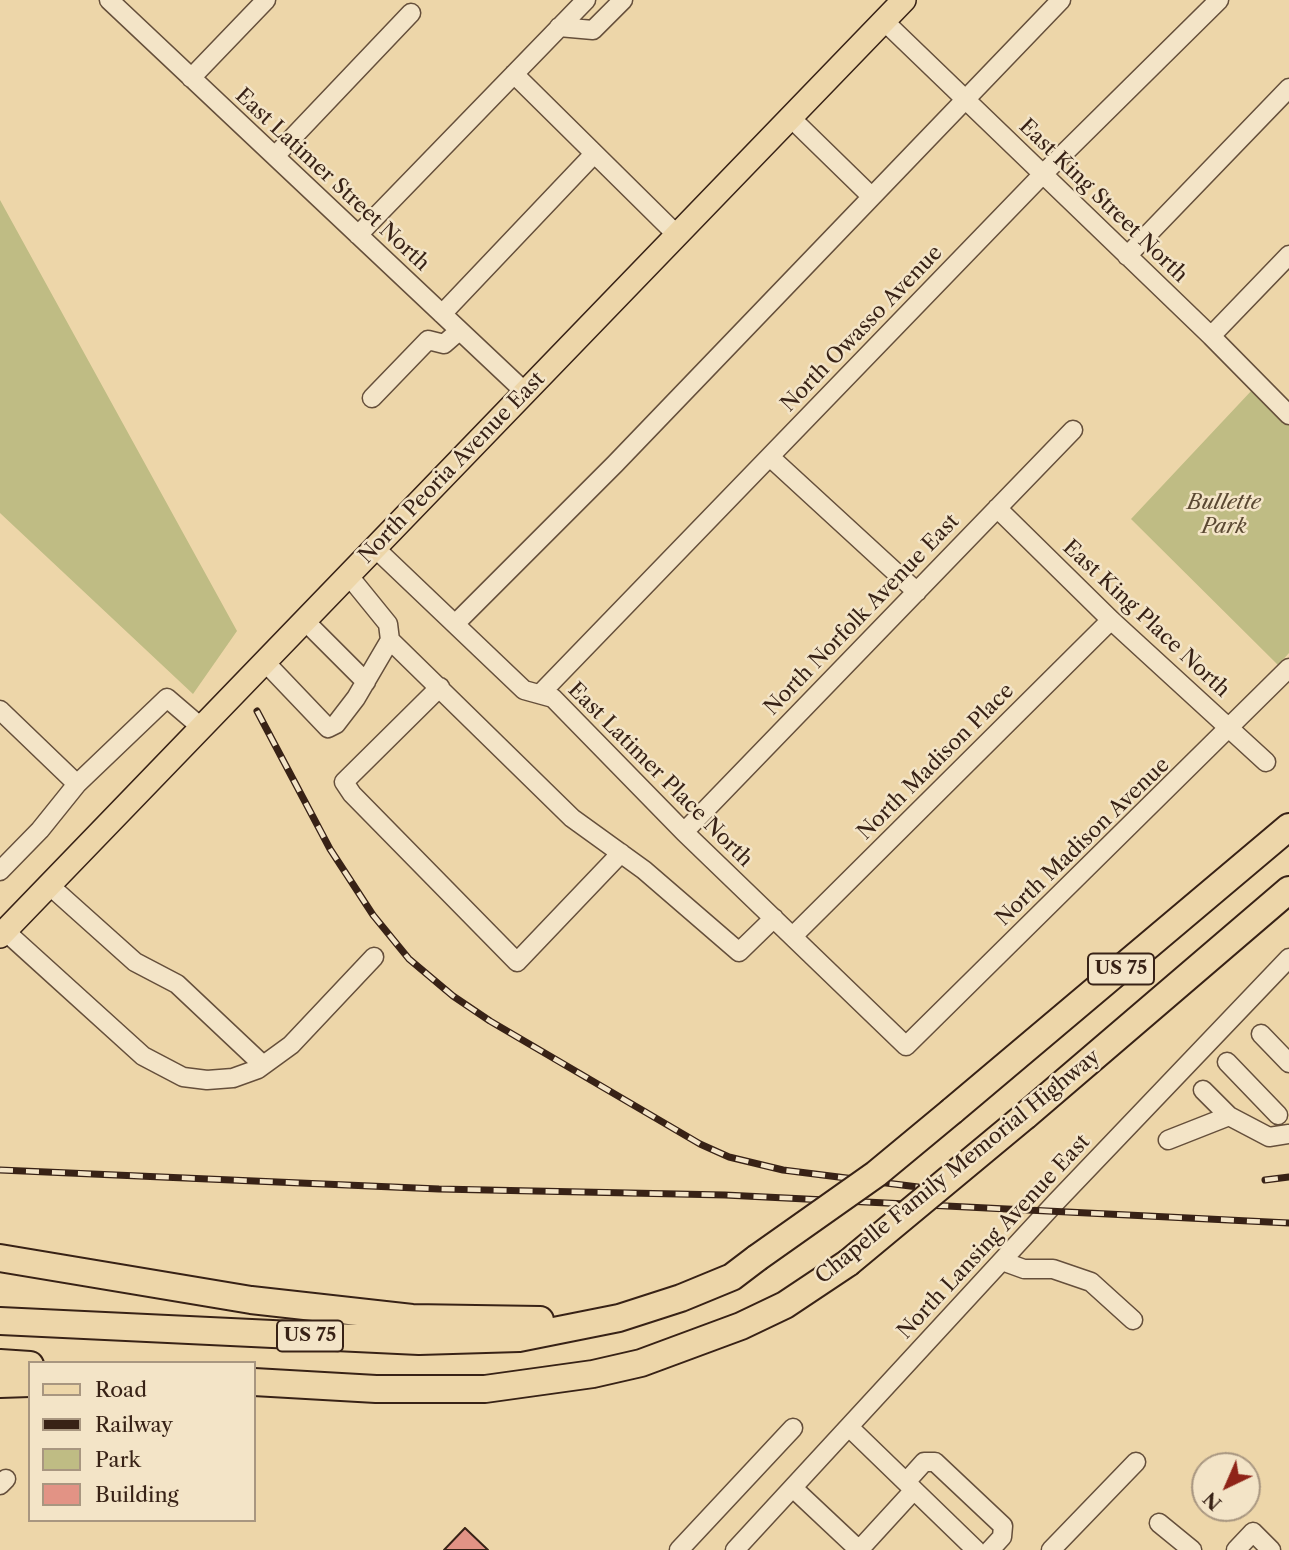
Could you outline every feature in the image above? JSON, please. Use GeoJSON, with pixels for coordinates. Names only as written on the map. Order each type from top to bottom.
{"type":"FeatureCollection","features":[{"type":"Feature","properties":{"kind":"highway","name":"US 75"},"geometry":{"type":"LineString","coordinates":[[0,1321],[458,1341],[519,1338],[619,1318],[681,1298],[732,1277],[866,1181],[953,1111],[1289,827]]}},
{"type":"Feature","properties":{"kind":"highway","name":"Chapelle Family Memorial Highway"},"geometry":{"type":"LineString","coordinates":[[256,1382],[376,1389],[485,1390],[593,1374],[693,1346],[741,1326],[785,1305],[848,1263],[1289,890]]}},
{"type":"Feature","properties":{"kind":"highway"},"geometry":{"type":"LineString","coordinates":[[0,1258],[251,1300],[412,1318],[461,1321],[619,1318]]}},
{"type":"Feature","properties":{"kind":"highway"},"geometry":{"type":"LineString","coordinates":[[0,1363],[28,1365]]}},
{"type":"Feature","properties":{"kind":"highway"},"geometry":{"type":"LineString","coordinates":[[0,1384],[28,1383]]}},
{"type":"Feature","properties":{"kind":"main road","name":"North Peoria Avenue East"},"geometry":{"type":"LineString","coordinates":[[2,933],[265,662],[313,628],[356,583],[375,548],[904,0]]}},
{"type":"Feature","properties":{"kind":"street","name":"East Latimer Street North"},"geometry":{"type":"LineString","coordinates":[[109,0],[525,392]]}},
{"type":"Feature","properties":{"kind":"street"},"geometry":{"type":"LineString","coordinates":[[191,78],[266,0]]}},
{"type":"Feature","properties":{"kind":"street"},"geometry":{"type":"LineString","coordinates":[[358,235],[586,0]]}},
{"type":"Feature","properties":{"kind":"street"},"geometry":{"type":"LineString","coordinates":[[559,27],[593,30],[622,0]]}},
{"type":"Feature","properties":{"kind":"street"},"geometry":{"type":"LineString","coordinates":[[455,624],[615,464],[1061,0]]}},
{"type":"Feature","properties":{"kind":"street","name":"North Owasso Avenue"},"geometry":{"type":"LineString","coordinates":[[540,694],[1043,174],[1219,0]]}},
{"type":"Feature","properties":{"kind":"street"},"geometry":{"type":"LineString","coordinates":[[275,156],[411,13]]}},
{"type":"Feature","properties":{"kind":"street","name":"East King Street North"},"geometry":{"type":"LineString","coordinates":[[884,21],[1212,335],[1289,415]]}},
{"type":"Feature","properties":{"kind":"street"},"geometry":{"type":"LineString","coordinates":[[514,75],[678,236]]}},
{"type":"Feature","properties":{"kind":"street"},"geometry":{"type":"LineString","coordinates":[[1127,256],[1289,88]]}},
{"type":"Feature","properties":{"kind":"street"},"geometry":{"type":"LineString","coordinates":[[791,118],[871,196]]}},
{"type":"Feature","properties":{"kind":"street"},"geometry":{"type":"LineString","coordinates":[[442,314],[594,154]]}},
{"type":"Feature","properties":{"kind":"street"},"geometry":{"type":"LineString","coordinates":[[1212,335],[1289,255]]}},
{"type":"Feature","properties":{"kind":"street"},"geometry":{"type":"LineString","coordinates":[[372,398],[428,340],[444,344],[459,331]]}},
{"type":"Feature","properties":{"kind":"street","name":"North Norfolk Avenue East"},"geometry":{"type":"LineString","coordinates":[[684,832],[1073,430]]}},
{"type":"Feature","properties":{"kind":"street"},"geometry":{"type":"LineString","coordinates":[[769,457],[917,592]]}},
{"type":"Feature","properties":{"kind":"street","name":"East King Place North"},"geometry":{"type":"LineString","coordinates":[[997,508],[1111,620],[1266,762]]}},
{"type":"Feature","properties":{"kind":"street","name":"East Latimer Place North"},"geometry":{"type":"LineString","coordinates":[[375,548],[524,690],[553,698],[684,832],[906,1046]]}},
{"type":"Feature","properties":{"kind":"street"},"geometry":{"type":"LineString","coordinates":[[265,662],[328,728],[335,724],[366,682],[390,640],[388,624],[356,583]]}},
{"type":"Feature","properties":{"kind":"street","name":"North Madison Place"},"geometry":{"type":"LineString","coordinates":[[793,936],[1111,620]]}},
{"type":"Feature","properties":{"kind":"street"},"geometry":{"type":"LineString","coordinates":[[313,628],[366,682]]}},
{"type":"Feature","properties":{"kind":"street"},"geometry":{"type":"LineString","coordinates":[[390,640],[572,818],[621,853],[739,952],[774,918]]}},
{"type":"Feature","properties":{"kind":"street","name":"North Madison Avenue"},"geometry":{"type":"LineString","coordinates":[[906,1046],[1289,668]]}},
{"type":"Feature","properties":{"kind":"street"},"geometry":{"type":"LineString","coordinates":[[440,687],[344,782],[352,794],[517,962],[621,853]]}},
{"type":"Feature","properties":{"kind":"street"},"geometry":{"type":"LineString","coordinates":[[0,871],[40,830],[77,784],[167,698],[202,728]]}},
{"type":"Feature","properties":{"kind":"street"},"geometry":{"type":"LineString","coordinates":[[0,710],[77,784]]}},
{"type":"Feature","properties":{"kind":"street"},"geometry":{"type":"LineString","coordinates":[[49,885],[135,962],[177,984],[264,1065]]}},
{"type":"Feature","properties":{"kind":"street"},"geometry":{"type":"LineString","coordinates":[[2,933],[143,1056],[183,1077],[206,1080],[233,1078],[264,1065],[291,1045],[374,957]]}},
{"type":"Feature","properties":{"kind":"street","name":"North Lansing Avenue East"},"geometry":{"type":"LineString","coordinates":[[735,1550],[1002,1261],[1289,958]]}},
{"type":"Feature","properties":{"kind":"street"},"geometry":{"type":"LineString","coordinates":[[1261,1034],[1289,1063]]}},
{"type":"Feature","properties":{"kind":"street"},"geometry":{"type":"LineString","coordinates":[[1227,1062],[1284,1114],[1247,1126]]}},
{"type":"Feature","properties":{"kind":"street"},"geometry":{"type":"LineString","coordinates":[[1203,1090],[1229,1116],[1247,1126],[1269,1136],[1289,1134]]}},
{"type":"Feature","properties":{"kind":"street"},"geometry":{"type":"LineString","coordinates":[[1168,1140],[1229,1116]]}},
{"type":"Feature","properties":{"kind":"street"},"geometry":{"type":"LineString","coordinates":[[1002,1261],[1024,1269],[1054,1269],[1091,1282],[1133,1320]]}},
{"type":"Feature","properties":{"kind":"street"},"geometry":{"type":"LineString","coordinates":[[679,1550],[793,1428]]}},
{"type":"Feature","properties":{"kind":"street"},"geometry":{"type":"LineString","coordinates":[[793,1488],[859,1550],[910,1486],[924,1462],[935,1462],[1003,1526],[1002,1537],[977,1549],[910,1486],[850,1428]]}},
{"type":"Feature","properties":{"kind":"street"},"geometry":{"type":"LineString","coordinates":[[1051,1550],[1136,1462]]}},
{"type":"Feature","properties":{"kind":"street"},"geometry":{"type":"LineString","coordinates":[[1159,1523],[1192,1550]]}},
{"type":"Feature","properties":{"kind":"street"},"geometry":{"type":"LineString","coordinates":[[1236,1550],[1253,1532],[1271,1550]]}},
{"type":"Feature","properties":{"kind":"green space"},"geometry":{"type":"Polygon","coordinates":[[[0,200],[237,631],[193,694],[0,513],[0,200]]]}},
{"type":"Feature","properties":{"kind":"green space","name":"Bullette Park"},"geometry":{"type":"Polygon","coordinates":[[[1253,389],[1289,425],[1289,653],[1278,665],[1131,519],[1253,389]]]}},
{"type":"Feature","properties":{"kind":"building"},"geometry":{"type":"Polygon","coordinates":[[[465,1528],[488,1550],[444,1550],[465,1528]]]}},
{"type":"Feature","properties":{"kind":"railway"},"geometry":{"type":"LineString","coordinates":[[257,711],[330,849],[373,915],[409,959],[453,996],[490,1021],[700,1144],[729,1157],[783,1170],[918,1187]]}},
{"type":"Feature","properties":{"kind":"railway"},"geometry":{"type":"LineString","coordinates":[[0,1170],[439,1189],[725,1195],[1289,1223]]}},
{"type":"Feature","properties":{"kind":"railway"},"geometry":{"type":"LineString","coordinates":[[1265,1180],[1289,1177]]}}]}
